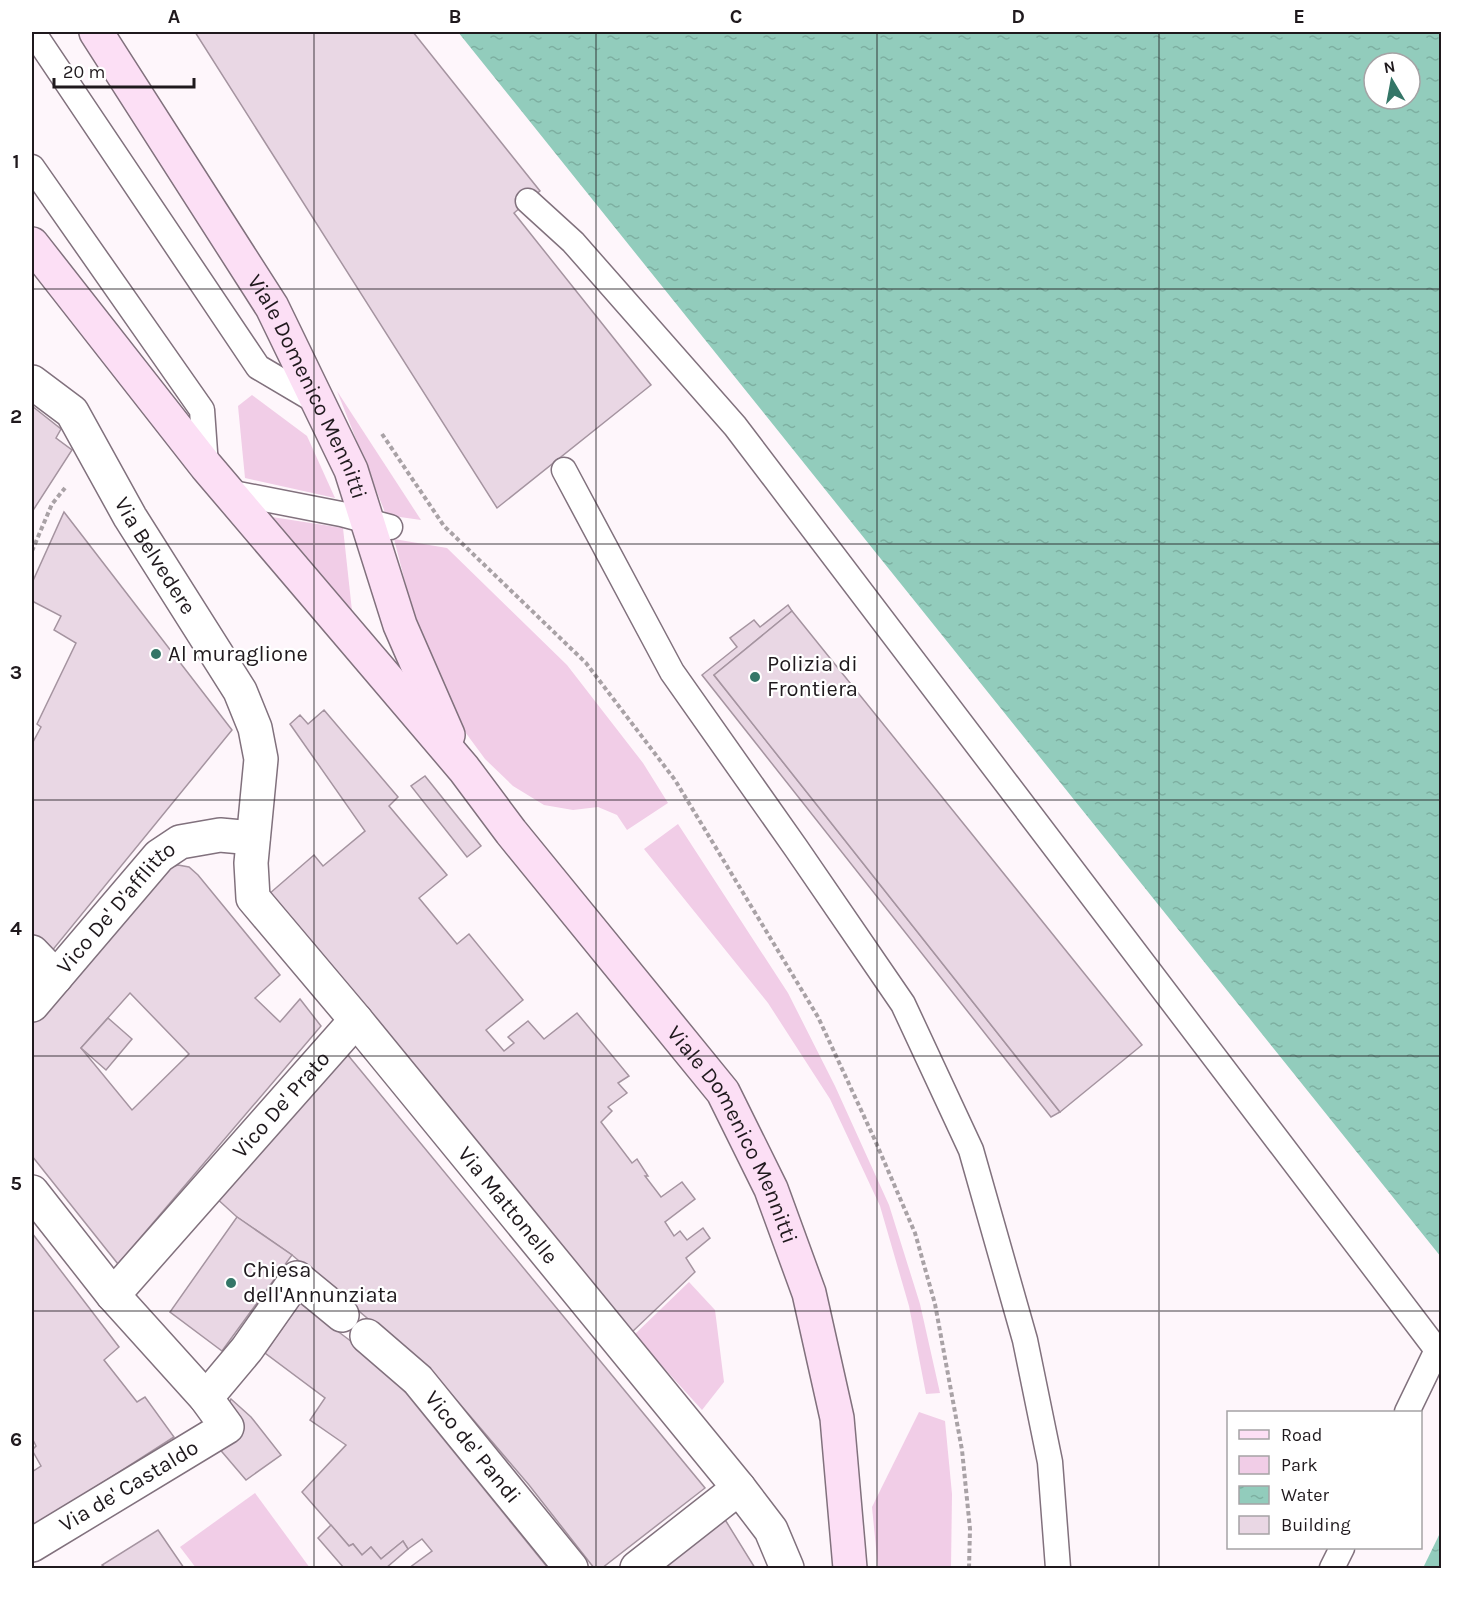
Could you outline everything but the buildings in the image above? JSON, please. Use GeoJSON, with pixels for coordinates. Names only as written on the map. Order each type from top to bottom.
{"type":"FeatureCollection","features":[{"type":"Feature","properties":{"kind":"street","name":"Viale Domenico Mennitti"},"geometry":{"type":"LineString","coordinates":[[96,32],[272,307],[378,523],[400,626],[464,769]]}},
{"type":"Feature","properties":{"kind":"street","name":"Viale Domenico Mennitti"},"geometry":{"type":"LineString","coordinates":[[32,244],[206,466],[464,769],[524,848],[723,1092],[771,1189],[809,1293],[837,1419],[850,1569]]}},
{"type":"Feature","properties":{"kind":"street","name":"Via Belvedere"},"geometry":{"type":"LineString","coordinates":[[32,382],[72,412],[130,517],[240,691],[255,728],[261,759],[253,838]]}},
{"type":"Feature","properties":{"kind":"street","name":"Vico De' D'afflitto"},"geometry":{"type":"LineString","coordinates":[[32,1005],[159,856],[180,842],[220,835],[253,838]]}},
{"type":"Feature","properties":{"kind":"street","name":"Via Mattonelle"},"geometry":{"type":"LineString","coordinates":[[253,838],[251,862],[253,898],[356,1020],[739,1488],[771,1530],[787,1569]]}},
{"type":"Feature","properties":{"kind":"street"},"geometry":{"type":"LineString","coordinates":[[32,952],[56,977]]}},
{"type":"Feature","properties":{"kind":"street","name":"Vico De' Prato"},"geometry":{"type":"LineString","coordinates":[[113,1295],[356,1020]]}},
{"type":"Feature","properties":{"kind":"street"},"geometry":{"type":"LineString","coordinates":[[32,1192],[113,1295],[206,1398],[247,1349],[297,1278],[342,1315]]}},
{"type":"Feature","properties":{"kind":"street","name":"Vico de' Pandi"},"geometry":{"type":"LineString","coordinates":[[367,1336],[418,1380],[571,1569]]}},
{"type":"Feature","properties":{"kind":"street","name":"Via de' Castaldo"},"geometry":{"type":"LineString","coordinates":[[32,1545],[227,1427],[206,1398]]}},
{"type":"Feature","properties":{"kind":"street"},"geometry":{"type":"LineString","coordinates":[[637,1569],[739,1488]]}},
{"type":"Feature","properties":{"kind":"lane"},"geometry":{"type":"LineString","coordinates":[[33,32],[258,367],[319,403]]}},
{"type":"Feature","properties":{"kind":"lane"},"geometry":{"type":"LineString","coordinates":[[32,166],[202,410],[206,466]]}},
{"type":"Feature","properties":{"kind":"lane"},"geometry":{"type":"LineString","coordinates":[[528,201],[573,242],[735,426],[1437,1350],[1408,1411]]}},
{"type":"Feature","properties":{"kind":"lane"},"geometry":{"type":"LineString","coordinates":[[564,470],[672,672],[903,1004],[971,1150],[1027,1351],[1050,1462],[1058,1569]]}},
{"type":"Feature","properties":{"kind":"lane"},"geometry":{"type":"LineString","coordinates":[[228,492],[378,523]]}},
{"type":"Feature","properties":{"kind":"lane"},"geometry":{"type":"LineString","coordinates":[[1332,1569],[1342,1549]]}},
{"type":"Feature","properties":{"kind":"path"},"geometry":{"type":"LineString","coordinates":[[376,424],[444,526],[586,663],[675,780],[818,1017],[915,1233],[935,1304],[962,1450],[970,1529],[969,1569]]}},
{"type":"Feature","properties":{"kind":"path"},"geometry":{"type":"LineString","coordinates":[[32,551],[52,504]]}},
{"type":"Feature","properties":{"kind":"green space"},"geometry":{"type":"Polygon","coordinates":[[[337,391],[421,520],[386,515],[337,391]]]}},
{"type":"Feature","properties":{"kind":"green space"},"geometry":{"type":"Polygon","coordinates":[[[252,395],[307,436],[335,498],[245,478],[238,406],[252,395]]]}},
{"type":"Feature","properties":{"kind":"green space"},"geometry":{"type":"Polygon","coordinates":[[[272,517],[343,528],[353,620],[272,517]]]}},
{"type":"Feature","properties":{"kind":"green space"},"geometry":{"type":"Polygon","coordinates":[[[394,539],[447,548],[567,665],[643,763],[668,803],[627,830],[617,815],[598,807],[573,810],[544,805],[513,786],[485,759],[457,721],[412,609],[394,539]]]}},
{"type":"Feature","properties":{"kind":"green space"},"geometry":{"type":"Polygon","coordinates":[[[678,824],[788,993],[835,1086],[889,1205],[920,1304],[940,1393],[926,1394],[909,1306],[880,1206],[830,1099],[768,1003],[644,849],[678,824]]]}},
{"type":"Feature","properties":{"kind":"green space"},"geometry":{"type":"Polygon","coordinates":[[[689,1282],[715,1310],[724,1382],[702,1410],[634,1335],[689,1282]]]}},
{"type":"Feature","properties":{"kind":"green space"},"geometry":{"type":"Polygon","coordinates":[[[919,1412],[945,1421],[952,1494],[951,1568],[878,1568],[872,1507],[919,1412]]]}},
{"type":"Feature","properties":{"kind":"green space"},"geometry":{"type":"Polygon","coordinates":[[[255,1493],[310,1568],[196,1568],[180,1547],[255,1493]]]}},
{"type":"Feature","properties":{"kind":"water"},"geometry":{"type":"Polygon","coordinates":[[[458,32],[1441,32],[1441,1257],[458,32]]]}},
{"type":"Feature","properties":{"kind":"water"},"geometry":{"type":"Polygon","coordinates":[[[1441,1531],[1441,1568],[1423,1568],[1441,1531]]]}},
{"type":"Feature","properties":{"kind":"place","name":"Al muraglione"},"geometry":{"type":"Point","coordinates":[156,654]}},
{"type":"Feature","properties":{"kind":"place","name":"Polizia di Frontiera"},"geometry":{"type":"Point","coordinates":[755,677]}},
{"type":"Feature","properties":{"kind":"place","name":"Chiesa dell'Annunziata"},"geometry":{"type":"Point","coordinates":[231,1283]}}]}
